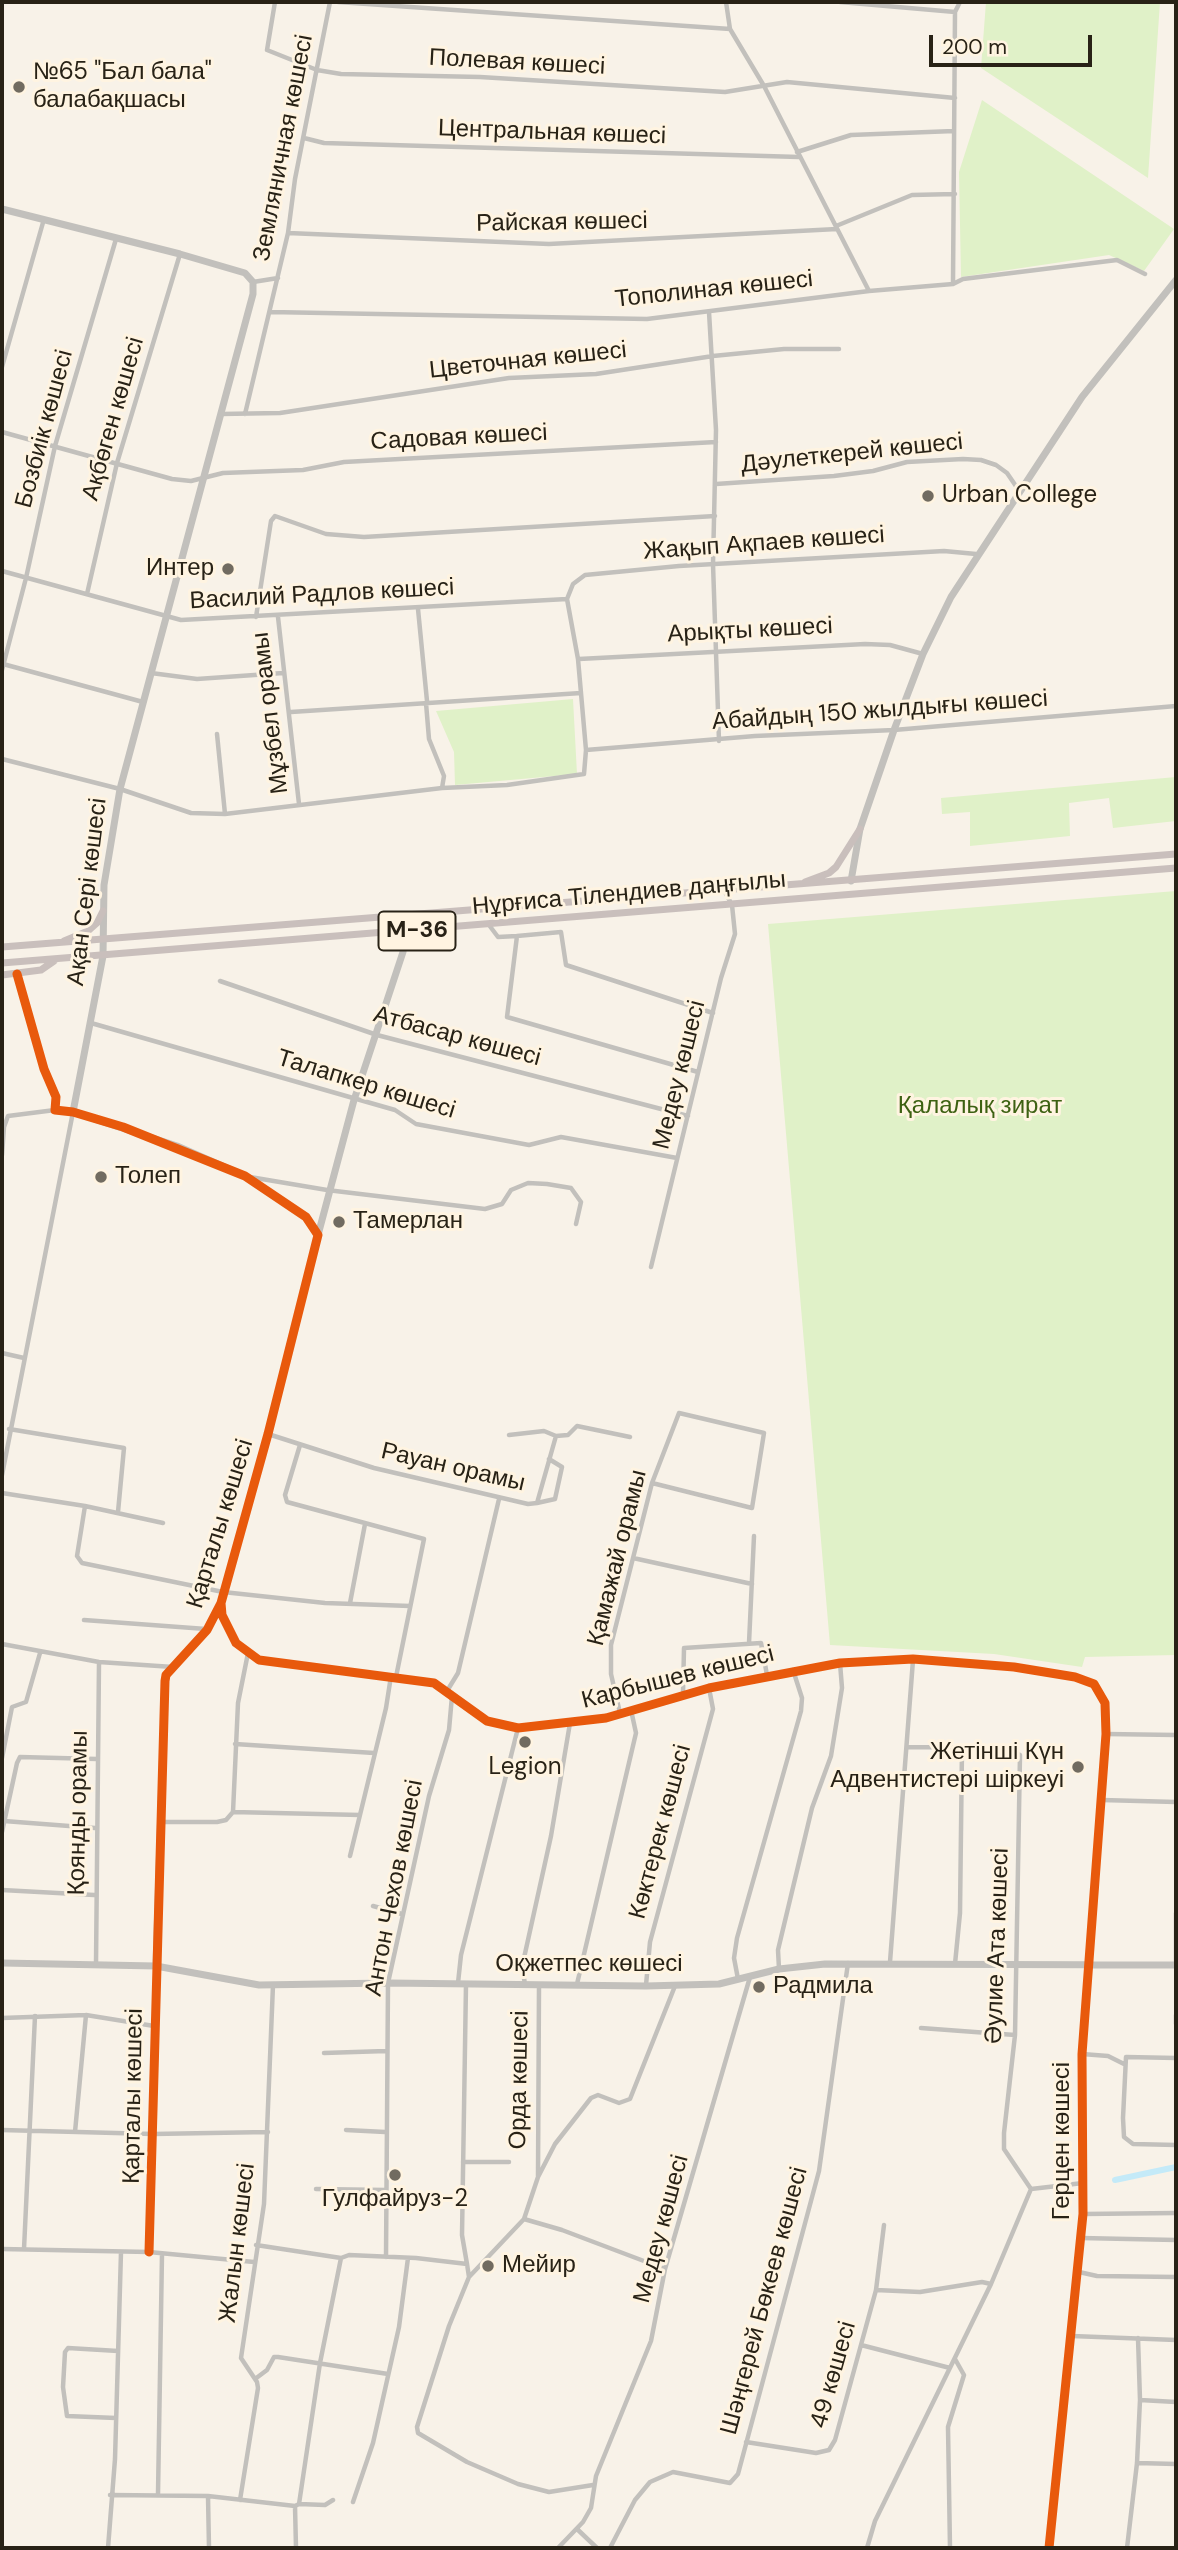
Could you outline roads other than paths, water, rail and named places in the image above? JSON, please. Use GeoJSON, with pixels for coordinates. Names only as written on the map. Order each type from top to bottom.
{"type":"FeatureCollection","features":[{"type":"Feature","properties":{"kind":"main road"},"geometry":{"type":"LineString","coordinates":[[793,886],[829,873],[860,829]]}},
{"type":"Feature","properties":{"kind":"main road","name":"Нұрғиса Тілендиев даңғылы"},"geometry":{"type":"LineString","coordinates":[[2,947],[726,892],[1176,854]]}},
{"type":"Feature","properties":{"kind":"main road","name":"Нұрғиса Тілендиев даңғылы"},"geometry":{"type":"LineString","coordinates":[[2,963],[1176,868]]}},
{"type":"Feature","properties":{"kind":"main road"},"geometry":{"type":"LineString","coordinates":[[56,943],[88,931],[97,923],[103,911]]}},
{"type":"Feature","properties":{"kind":"main road"},"geometry":{"type":"LineString","coordinates":[[2,975],[41,970],[55,960]]}},
{"type":"Feature","properties":{"kind":"street","name":"Полевая көшесі"},"geometry":{"type":"LineString","coordinates":[[275,2],[266,47],[272,53],[317,70],[341,74],[480,78],[725,92],[787,82],[956,98]]}},
{"type":"Feature","properties":{"kind":"street","name":"Земляничная көшесі"},"geometry":{"type":"LineString","coordinates":[[253,282],[278,278],[330,2]]}},
{"type":"Feature","properties":{"kind":"street"},"geometry":{"type":"LineString","coordinates":[[338,2],[730,29]]}},
{"type":"Feature","properties":{"kind":"street"},"geometry":{"type":"LineString","coordinates":[[726,2],[730,29],[764,86],[869,291]]}},
{"type":"Feature","properties":{"kind":"street"},"geometry":{"type":"LineString","coordinates":[[840,2],[955,12]]}},
{"type":"Feature","properties":{"kind":"street"},"geometry":{"type":"LineString","coordinates":[[953,284],[956,194],[955,12],[960,2]]}},
{"type":"Feature","properties":{"kind":"street","name":"Центральная көшесі"},"geometry":{"type":"LineString","coordinates":[[303,138],[324,143],[798,154],[851,135],[954,131]]}},
{"type":"Feature","properties":{"kind":"street","name":"Райская көшесі"},"geometry":{"type":"LineString","coordinates":[[288,233],[549,244],[836,228],[912,195],[956,194]]}},
{"type":"Feature","properties":{"kind":"street"},"geometry":{"type":"LineString","coordinates":[[2,209],[180,254],[245,273],[253,282]]}},
{"type":"Feature","properties":{"kind":"street"},"geometry":{"type":"LineString","coordinates":[[2,366],[44,219]]}},
{"type":"Feature","properties":{"kind":"street","name":"Бозбиік көшесі"},"geometry":{"type":"LineString","coordinates":[[2,666],[26,578],[55,446],[116,239]]}},
{"type":"Feature","properties":{"kind":"street","name":"Ақбөген көшесі"},"geometry":{"type":"LineString","coordinates":[[87,594],[117,463],[180,254]]}},
{"type":"Feature","properties":{"kind":"street","name":"Тополиная көшесі"},"geometry":{"type":"LineString","coordinates":[[270,313],[647,319],[869,291],[953,284],[963,279],[1117,260],[1144,274]]}},
{"type":"Feature","properties":{"kind":"street"},"geometry":{"type":"LineString","coordinates":[[244,414],[278,278]]}},
{"type":"Feature","properties":{"kind":"street"},"geometry":{"type":"LineString","coordinates":[[851,881],[860,829],[923,654],[976,554],[1082,397],[1176,280]]}},
{"type":"Feature","properties":{"kind":"street","name":"Ақан Сері көшесі"},"geometry":{"type":"LineString","coordinates":[[2,1475],[103,956],[103,911],[120,789],[222,414],[253,294],[253,282]]}},
{"type":"Feature","properties":{"kind":"street"},"geometry":{"type":"LineString","coordinates":[[709,312],[716,442],[713,564],[719,741]]}},
{"type":"Feature","properties":{"kind":"street","name":"Цветочная көшесі"},"geometry":{"type":"LineString","coordinates":[[222,414],[280,413],[509,378],[596,374],[713,356],[785,349],[839,349]]}},
{"type":"Feature","properties":{"kind":"street"},"geometry":{"type":"LineString","coordinates":[[2,432],[172,479],[191,481],[205,476]]}},
{"type":"Feature","properties":{"kind":"street","name":"Садовая көшесі"},"geometry":{"type":"LineString","coordinates":[[205,476],[303,470],[344,462],[716,442]]}},
{"type":"Feature","properties":{"kind":"street","name":"Дәулеткерей көшесі"},"geometry":{"type":"LineString","coordinates":[[716,484],[834,476],[907,462],[962,459],[981,460],[996,465],[1007,473],[1020,492]]}},
{"type":"Feature","properties":{"kind":"street"},"geometry":{"type":"LineString","coordinates":[[257,617],[269,527],[275,516],[326,534],[364,537],[715,516]]}},
{"type":"Feature","properties":{"kind":"street","name":"Жақып Ақпаев көшесі"},"geometry":{"type":"LineString","coordinates":[[567,599],[573,584],[585,575],[713,564],[944,551],[976,554]]}},
{"type":"Feature","properties":{"kind":"street","name":"Василий Радлов көшесі"},"geometry":{"type":"LineString","coordinates":[[2,571],[181,620],[205,621],[567,599]]}},
{"type":"Feature","properties":{"kind":"street"},"geometry":{"type":"LineString","coordinates":[[2,759],[120,789],[191,813],[225,814],[442,788],[579,777],[585,771],[586,750],[578,659],[567,599]]}},
{"type":"Feature","properties":{"kind":"street"},"geometry":{"type":"LineString","coordinates":[[418,609],[429,739],[444,776],[442,788]]}},
{"type":"Feature","properties":{"kind":"street","name":"Мұзбел орамы"},"geometry":{"type":"LineString","coordinates":[[278,617],[283,673],[291,712],[299,804]]}},
{"type":"Feature","properties":{"kind":"street","name":"Арықты көшесі"},"geometry":{"type":"LineString","coordinates":[[578,659],[714,649],[865,644],[890,645],[923,654]]}},
{"type":"Feature","properties":{"kind":"street"},"geometry":{"type":"LineString","coordinates":[[2,666],[144,702]]}},
{"type":"Feature","properties":{"kind":"street"},"geometry":{"type":"LineString","coordinates":[[151,673],[197,679],[283,673]]}},
{"type":"Feature","properties":{"kind":"street"},"geometry":{"type":"LineString","coordinates":[[291,712],[581,692]]}},
{"type":"Feature","properties":{"kind":"street","name":"Абайдың 150 жылдығы көшесі"},"geometry":{"type":"LineString","coordinates":[[586,750],[755,736],[894,730],[1176,706]]}},
{"type":"Feature","properties":{"kind":"street"},"geometry":{"type":"LineString","coordinates":[[217,734],[225,814]]}},
{"type":"Feature","properties":{"kind":"street","name":"Медеу көшесі"},"geometry":{"type":"LineString","coordinates":[[651,1267],[698,1072],[735,934],[732,905],[726,892]]}},
{"type":"Feature","properties":{"kind":"street","name":"Қарталы көшесі"},"geometry":{"type":"LineString","coordinates":[[149,2252],[164,1681],[173,1667],[207,1630],[221,1603],[268,1434],[327,1190],[403,952],[405,917]]}},
{"type":"Feature","properties":{"kind":"street"},"geometry":{"type":"LineString","coordinates":[[489,925],[498,937],[561,932],[566,965],[713,1013]]}},
{"type":"Feature","properties":{"kind":"street"},"geometry":{"type":"LineString","coordinates":[[517,936],[508,1017],[698,1072]]}},
{"type":"Feature","properties":{"kind":"street"},"geometry":{"type":"LineString","coordinates":[[17,974],[44,1069],[56,1097],[55,1110]]}},
{"type":"Feature","properties":{"kind":"street","name":"Атбасар көшесі"},"geometry":{"type":"LineString","coordinates":[[219,981],[377,1035],[688,1116]]}},
{"type":"Feature","properties":{"kind":"street","name":"Талапкер көшесі"},"geometry":{"type":"LineString","coordinates":[[90,1022],[395,1110],[416,1124],[529,1145],[561,1136],[677,1158]]}},
{"type":"Feature","properties":{"kind":"street"},"geometry":{"type":"LineString","coordinates":[[2,1156],[4,1127],[8,1116],[55,1110],[73,1112],[177,1146],[245,1176],[306,1217],[318,1235]]}},
{"type":"Feature","properties":{"kind":"street"},"geometry":{"type":"LineString","coordinates":[[245,1176],[327,1190],[485,1209],[502,1204],[511,1190],[528,1183],[547,1184],[571,1188],[580,1202],[576,1224]]}},
{"type":"Feature","properties":{"kind":"street"},"geometry":{"type":"LineString","coordinates":[[2,1353],[23,1358]]}},
{"type":"Feature","properties":{"kind":"street","name":"Қамажай орамы"},"geometry":{"type":"LineString","coordinates":[[620,1713],[611,1674],[611,1644],[652,1483],[679,1413],[764,1433],[752,1508],[652,1483]]}},
{"type":"Feature","properties":{"kind":"street"},"geometry":{"type":"LineString","coordinates":[[509,1435],[544,1431],[556,1436],[568,1435],[578,1426],[630,1437]]}},
{"type":"Feature","properties":{"kind":"street"},"geometry":{"type":"LineString","coordinates":[[9,1429],[124,1448],[118,1512]]}},
{"type":"Feature","properties":{"kind":"street","name":"Рауан орамы"},"geometry":{"type":"LineString","coordinates":[[268,1434],[374,1468],[499,1499],[537,1503],[556,1436]]}},
{"type":"Feature","properties":{"kind":"street"},"geometry":{"type":"LineString","coordinates":[[300,1445],[285,1500],[424,1539],[394,1677],[350,1856]]}},
{"type":"Feature","properties":{"kind":"street"},"geometry":{"type":"LineString","coordinates":[[537,1503],[555,1499],[562,1467],[549,1459]]}},
{"type":"Feature","properties":{"kind":"street"},"geometry":{"type":"LineString","coordinates":[[2,1493],[118,1512],[163,1523]]}},
{"type":"Feature","properties":{"kind":"street","name":"Антон Чехов көшесі"},"geometry":{"type":"LineString","coordinates":[[386,2257],[388,1983],[429,1796],[449,1730],[449,1693],[458,1673],[499,1499]]}},
{"type":"Feature","properties":{"kind":"street"},"geometry":{"type":"LineString","coordinates":[[85,1506],[77,1556],[82,1563],[223,1592],[305,1601],[410,1606]]}},
{"type":"Feature","properties":{"kind":"street"},"geometry":{"type":"LineString","coordinates":[[350,1602],[365,1524]]}},
{"type":"Feature","properties":{"kind":"street"},"geometry":{"type":"LineString","coordinates":[[749,1643],[754,1536]]}},
{"type":"Feature","properties":{"kind":"street"},"geometry":{"type":"LineString","coordinates":[[634,1558],[752,1584]]}},
{"type":"Feature","properties":{"kind":"street"},"geometry":{"type":"LineString","coordinates":[[162,1822],[217,1822],[226,1820],[233,1812],[238,1703],[248,1653],[236,1643],[227,1626],[221,1603]]}},
{"type":"Feature","properties":{"kind":"street"},"geometry":{"type":"LineString","coordinates":[[84,1620],[207,1630]]}},
{"type":"Feature","properties":{"kind":"street"},"geometry":{"type":"LineString","coordinates":[[683,1694],[684,1648],[761,1643],[766,1675]]}},
{"type":"Feature","properties":{"kind":"street"},"geometry":{"type":"LineString","coordinates":[[2,1644],[99,1662],[173,1667]]}},
{"type":"Feature","properties":{"kind":"street"},"geometry":{"type":"LineString","coordinates":[[2,1758],[12,1707],[26,1702],[40,1653]]}},
{"type":"Feature","properties":{"kind":"street","name":"Карбышев көшесі"},"geometry":{"type":"LineString","coordinates":[[248,1653],[270,1663],[433,1683],[487,1721],[518,1728],[570,1723],[620,1713],[709,1688],[839,1663],[913,1659],[1014,1667],[1088,1681],[1102,1694],[1106,1734]]}},
{"type":"Feature","properties":{"kind":"street"},"geometry":{"type":"LineString","coordinates":[[890,1962],[913,1659]]}},
{"type":"Feature","properties":{"kind":"street","name":"Қоянды орамы"},"geometry":{"type":"LineString","coordinates":[[96,1964],[94,1895],[99,1662]]}},
{"type":"Feature","properties":{"kind":"street"},"geometry":{"type":"LineString","coordinates":[[779,1969],[778,1950],[809,1820],[831,1756],[842,1688],[839,1663]]}},
{"type":"Feature","properties":{"kind":"street"},"geometry":{"type":"LineString","coordinates":[[738,1980],[734,1958],[737,1938],[801,1711],[802,1698],[793,1670]]}},
{"type":"Feature","properties":{"kind":"street","name":"Көктерек көшесі"},"geometry":{"type":"LineString","coordinates":[[646,1986],[650,1942],[713,1709],[709,1688]]}},
{"type":"Feature","properties":{"kind":"street"},"geometry":{"type":"LineString","coordinates":[[577,1985],[636,1733],[631,1710]]}},
{"type":"Feature","properties":{"kind":"street","name":"Орда көшесі"},"geometry":{"type":"LineString","coordinates":[[525,1984],[522,1967],[551,1836],[570,1723]]}},
{"type":"Feature","properties":{"kind":"street"},"geometry":{"type":"LineString","coordinates":[[469,2277],[462,2235],[461,1955],[518,1728]]}},
{"type":"Feature","properties":{"kind":"street"},"geometry":{"type":"LineString","coordinates":[[1106,1734],[1176,1735]]}},
{"type":"Feature","properties":{"kind":"street","name":"Герцен көшесі"},"geometry":{"type":"LineString","coordinates":[[1049,2548],[1079,2272],[1084,2183],[1082,2054],[1106,1734]]}},
{"type":"Feature","properties":{"kind":"street"},"geometry":{"type":"LineString","coordinates":[[235,1744],[375,1753]]}},
{"type":"Feature","properties":{"kind":"street","name":"Әулие Ата көшесі"},"geometry":{"type":"LineString","coordinates":[[907,1747],[1006,1748],[1020,1755],[1015,2035],[1004,2149],[1031,2189]]}},
{"type":"Feature","properties":{"kind":"street","name":"Әулие Ата көшесі"},"geometry":{"type":"LineString","coordinates":[[955,1964],[960,1913],[962,1748]]}},
{"type":"Feature","properties":{"kind":"street"},"geometry":{"type":"LineString","coordinates":[[2,1832],[17,1763],[26,1755],[97,1759]]}},
{"type":"Feature","properties":{"kind":"street"},"geometry":{"type":"LineString","coordinates":[[1102,1800],[1176,1802]]}},
{"type":"Feature","properties":{"kind":"street"},"geometry":{"type":"LineString","coordinates":[[233,1812],[360,1815]]}},
{"type":"Feature","properties":{"kind":"street"},"geometry":{"type":"LineString","coordinates":[[4,1821],[95,1828]]}},
{"type":"Feature","properties":{"kind":"street"},"geometry":{"type":"LineString","coordinates":[[2,1890],[94,1895]]}},
{"type":"Feature","properties":{"kind":"street"},"geometry":{"type":"LineString","coordinates":[[373,1906],[402,1914]]}},
{"type":"Feature","properties":{"kind":"street"},"geometry":{"type":"LineString","coordinates":[[1176,1913],[1176,1965]]}},
{"type":"Feature","properties":{"kind":"street","name":"Оқжетпес көшесі"},"geometry":{"type":"LineString","coordinates":[[2,1963],[156,1966],[247,1983],[273,1985],[388,1983],[646,1986],[738,1980],[779,1969],[848,1963],[1088,1967],[1176,1965]]}},
{"type":"Feature","properties":{"kind":"street","name":"Шәңгерей Бөкеев көшесі"},"geometry":{"type":"LineString","coordinates":[[610,2548],[635,2500],[650,2482],[673,2472],[730,2483],[738,2474],[819,2171],[848,1963]]}},
{"type":"Feature","properties":{"kind":"street","name":"Медеу көшесі"},"geometry":{"type":"LineString","coordinates":[[558,2548],[591,2508],[593,2485],[651,2341],[665,2269],[750,1977]]}},
{"type":"Feature","properties":{"kind":"street","name":"Орда көшесі"},"geometry":{"type":"LineString","coordinates":[[538,2177],[539,1984]]}},
{"type":"Feature","properties":{"kind":"street","name":"Жалын көшесі"},"geometry":{"type":"LineString","coordinates":[[240,2500],[258,2388],[242,2358],[256,2245],[264,2204],[273,1985]]}},
{"type":"Feature","properties":{"kind":"street"},"geometry":{"type":"LineString","coordinates":[[593,2485],[549,2492],[518,2484],[467,2462],[418,2433],[421,2408],[469,2277],[524,2219],[538,2177],[555,2144],[594,2095],[619,2103],[630,2099],[675,1986]]}},
{"type":"Feature","properties":{"kind":"street"},"geometry":{"type":"LineString","coordinates":[[2,2018],[86,2015],[154,2026]]}},
{"type":"Feature","properties":{"kind":"street"},"geometry":{"type":"LineString","coordinates":[[75,2132],[86,2015]]}},
{"type":"Feature","properties":{"kind":"street"},"geometry":{"type":"LineString","coordinates":[[1176,2015],[1176,2024]]}},
{"type":"Feature","properties":{"kind":"street"},"geometry":{"type":"LineString","coordinates":[[24,2249],[32,2133],[35,2016]]}},
{"type":"Feature","properties":{"kind":"street"},"geometry":{"type":"LineString","coordinates":[[921,2028],[1015,2035]]}},
{"type":"Feature","properties":{"kind":"street"},"geometry":{"type":"LineString","coordinates":[[324,2053],[386,2051]]}},
{"type":"Feature","properties":{"kind":"street"},"geometry":{"type":"LineString","coordinates":[[1082,2054],[1108,2056],[1124,2064]]}},
{"type":"Feature","properties":{"kind":"street"},"geometry":{"type":"LineString","coordinates":[[1176,2058],[1126,2057],[1124,2064],[1124,2137],[1136,2145],[1176,2145]]}},
{"type":"Feature","properties":{"kind":"street"},"geometry":{"type":"LineString","coordinates":[[2,2130],[32,2133],[153,2134],[268,2132]]}},
{"type":"Feature","properties":{"kind":"street"},"geometry":{"type":"LineString","coordinates":[[346,2130],[385,2132]]}},
{"type":"Feature","properties":{"kind":"street"},"geometry":{"type":"LineString","coordinates":[[463,2161],[509,2162]]}},
{"type":"Feature","properties":{"kind":"street"},"geometry":{"type":"LineString","coordinates":[[867,2548],[875,2521],[955,2359],[1031,2189],[1084,2183]]}},
{"type":"Feature","properties":{"kind":"street"},"geometry":{"type":"LineString","coordinates":[[316,2189],[386,2190]]}},
{"type":"Feature","properties":{"kind":"street"},"geometry":{"type":"LineString","coordinates":[[1083,2214],[1176,2213]]}},
{"type":"Feature","properties":{"kind":"street"},"geometry":{"type":"LineString","coordinates":[[524,2219],[562,2230],[665,2269]]}},
{"type":"Feature","properties":{"kind":"street","name":"49 көшесі"},"geometry":{"type":"LineString","coordinates":[[746,2442],[816,2452],[829,2450],[835,2440],[876,2290],[884,2225]]}},
{"type":"Feature","properties":{"kind":"street"},"geometry":{"type":"LineString","coordinates":[[1081,2238],[1176,2240]]}},
{"type":"Feature","properties":{"kind":"street"},"geometry":{"type":"LineString","coordinates":[[256,2245],[341,2258],[349,2255],[467,2264]]}},
{"type":"Feature","properties":{"kind":"street"},"geometry":{"type":"LineString","coordinates":[[2,2249],[149,2252],[254,2262]]}},
{"type":"Feature","properties":{"kind":"street"},"geometry":{"type":"LineString","coordinates":[[108,2548],[116,2418],[121,2252]]}},
{"type":"Feature","properties":{"kind":"street"},"geometry":{"type":"LineString","coordinates":[[158,2494],[162,2254]]}},
{"type":"Feature","properties":{"kind":"street"},"geometry":{"type":"LineString","coordinates":[[296,2548],[297,2505],[320,2363],[341,2258]]}},
{"type":"Feature","properties":{"kind":"street"},"geometry":{"type":"LineString","coordinates":[[352,2502],[373,2443],[401,2315],[408,2258]]}},
{"type":"Feature","properties":{"kind":"street"},"geometry":{"type":"LineString","coordinates":[[1079,2272],[1097,2276],[1176,2277]]}},
{"type":"Feature","properties":{"kind":"street"},"geometry":{"type":"LineString","coordinates":[[876,2290],[920,2291],[982,2282],[990,2284]]}},
{"type":"Feature","properties":{"kind":"street"},"geometry":{"type":"LineString","coordinates":[[1072,2336],[1176,2340]]}},
{"type":"Feature","properties":{"kind":"street"},"geometry":{"type":"LineString","coordinates":[[1127,2548],[1137,2463],[1140,2400],[1138,2338]]}},
{"type":"Feature","properties":{"kind":"street"},"geometry":{"type":"LineString","coordinates":[[861,2345],[950,2368]]}},
{"type":"Feature","properties":{"kind":"street"},"geometry":{"type":"LineString","coordinates":[[116,2418],[67,2416],[64,2407],[64,2375],[65,2352],[68,2348],[118,2351]]}},
{"type":"Feature","properties":{"kind":"street"},"geometry":{"type":"LineString","coordinates":[[255,2379],[263,2374],[274,2357],[388,2374]]}},
{"type":"Feature","properties":{"kind":"street"},"geometry":{"type":"LineString","coordinates":[[950,2548],[948,2427],[964,2375],[955,2359]]}},
{"type":"Feature","properties":{"kind":"street"},"geometry":{"type":"LineString","coordinates":[[1140,2400],[1176,2402]]}},
{"type":"Feature","properties":{"kind":"street"},"geometry":{"type":"LineString","coordinates":[[1137,2463],[1176,2464]]}},
{"type":"Feature","properties":{"kind":"street"},"geometry":{"type":"LineString","coordinates":[[110,2495],[208,2496],[297,2505],[325,2505],[333,2500]]}},
{"type":"Feature","properties":{"kind":"street"},"geometry":{"type":"LineString","coordinates":[[208,2496],[209,2548]]}},
{"type":"Feature","properties":{"kind":"street"},"geometry":{"type":"LineString","coordinates":[[576,2529],[597,2548]]}},
{"type":"Feature","properties":{"kind":"waterway"},"geometry":{"type":"LineString","coordinates":[[1115,2180],[1176,2167]]}},
{"type":"Feature","properties":{"kind":"place","name":"№65 \"Бал бала\" балабақшасы"},"geometry":{"type":"Point","coordinates":[19,87]}},
{"type":"Feature","properties":{"kind":"place","name":"Urban College"},"geometry":{"type":"Point","coordinates":[928,496]}},
{"type":"Feature","properties":{"kind":"place","name":"Интер"},"geometry":{"type":"Point","coordinates":[228,569]}},
{"type":"Feature","properties":{"kind":"place","name":"Толеп"},"geometry":{"type":"Point","coordinates":[101,1177]}},
{"type":"Feature","properties":{"kind":"place","name":"Тамерлан"},"geometry":{"type":"Point","coordinates":[339,1222]}},
{"type":"Feature","properties":{"kind":"place","name":"Legion"},"geometry":{"type":"Point","coordinates":[525,1742]}},
{"type":"Feature","properties":{"kind":"place","name":"Жетінші Күн Адвентистері шіркеуі"},"geometry":{"type":"Point","coordinates":[1078,1767]}},
{"type":"Feature","properties":{"kind":"place","name":"Радмила"},"geometry":{"type":"Point","coordinates":[759,1987]}},
{"type":"Feature","properties":{"kind":"place","name":"Гулфайруз-2"},"geometry":{"type":"Point","coordinates":[395,2175]}},
{"type":"Feature","properties":{"kind":"place","name":"Мейир"},"geometry":{"type":"Point","coordinates":[488,2266]}},
{"type":"Feature","properties":{"kind":"park label","name":"Қалалық зират"},"geometry":{"type":"Point","coordinates":[980,1107]}}]}
